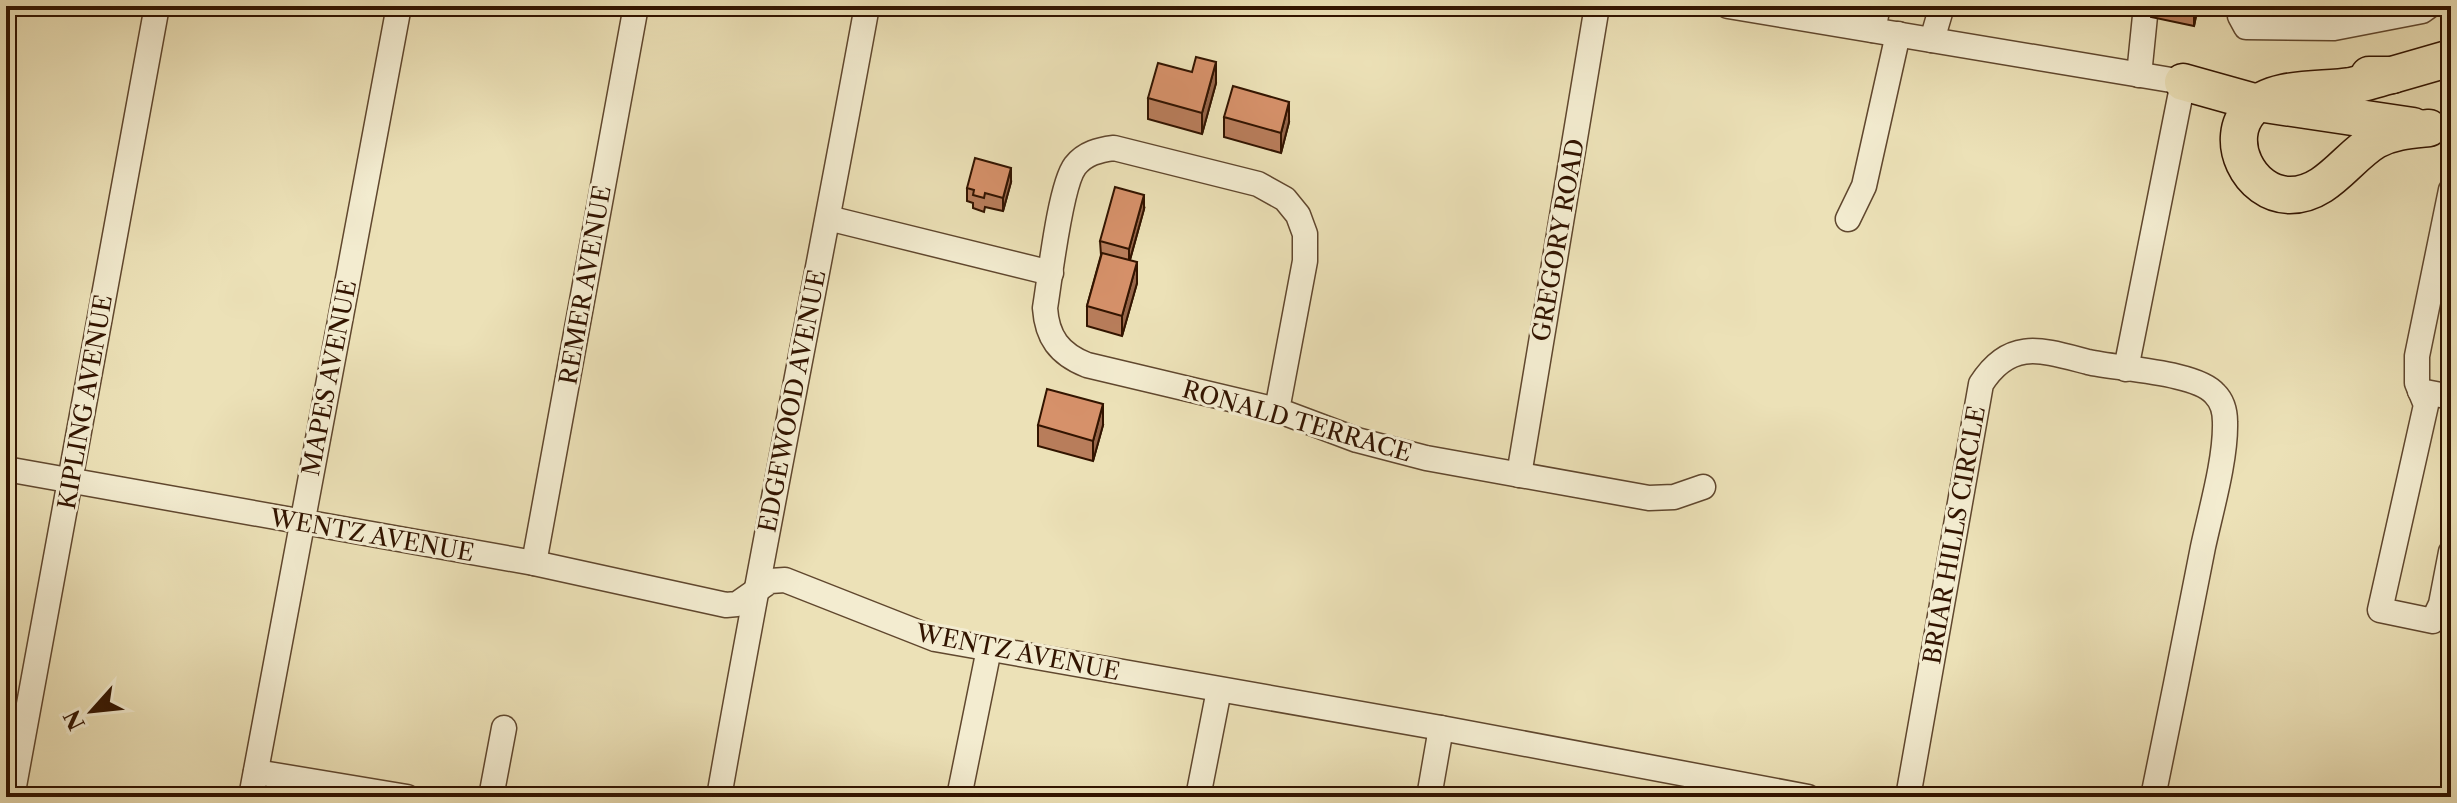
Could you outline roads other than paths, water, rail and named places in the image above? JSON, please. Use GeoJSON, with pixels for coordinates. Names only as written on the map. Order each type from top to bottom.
{"type":"FeatureCollection","features":[{"type":"Feature","properties":{"kind":"highway"},"geometry":{"type":"LineString","coordinates":[[2440,131],[2393,132],[2373,142],[2325,183],[2300,194],[2282,194],[2255,180],[2239,147],[2242,123],[2258,103],[2287,93],[2353,85],[2451,58]]}},
{"type":"Feature","properties":{"kind":"highway"},"geometry":{"type":"LineString","coordinates":[[2183,82],[2392,75]]}},
{"type":"Feature","properties":{"kind":"highway"},"geometry":{"type":"LineString","coordinates":[[2183,82],[2258,103],[2440,131]]}},
{"type":"Feature","properties":{"kind":"street","name":"KIPLING AVENUE"},"geometry":{"type":"LineString","coordinates":[[12,797],[157,6]]}},
{"type":"Feature","properties":{"kind":"street","name":"MAPES AVENUE"},"geometry":{"type":"LineString","coordinates":[[251,797],[399,6]]}},
{"type":"Feature","properties":{"kind":"street","name":"REMER AVENUE"},"geometry":{"type":"LineString","coordinates":[[534,563],[636,6]]}},
{"type":"Feature","properties":{"kind":"street","name":"EDGEWOOD AVENUE"},"geometry":{"type":"LineString","coordinates":[[719,797],[754,594],[867,6]]}},
{"type":"Feature","properties":{"kind":"street","name":"GREGORY ROAD"},"geometry":{"type":"LineString","coordinates":[[1519,475],[1597,6]]}},
{"type":"Feature","properties":{"kind":"street"},"geometry":{"type":"LineString","coordinates":[[1728,6],[1876,18],[1898,34],[2183,82],[2126,369]]}},
{"type":"Feature","properties":{"kind":"street"},"geometry":{"type":"LineString","coordinates":[[1932,40],[1942,6]]}},
{"type":"Feature","properties":{"kind":"street"},"geometry":{"type":"LineString","coordinates":[[2139,75],[2146,6]]}},
{"type":"Feature","properties":{"kind":"street"},"geometry":{"type":"LineString","coordinates":[[2244,6],[2240,16],[2246,27],[2334,28],[2422,11],[2429,6]]}},
{"type":"Feature","properties":{"kind":"street"},"geometry":{"type":"LineString","coordinates":[[1848,219],[1864,186],[1898,34]]}},
{"type":"Feature","properties":{"kind":"street"},"geometry":{"type":"LineString","coordinates":[[828,218],[1051,273],[1069,177],[1086,155],[1114,148],[1267,188],[1285,199],[1298,215],[1307,247],[1277,410]]}},
{"type":"Feature","properties":{"kind":"street"},"geometry":{"type":"LineString","coordinates":[[2451,190],[2417,356],[2417,383],[2426,405],[2380,610],[2433,621],[2441,604],[2451,552]]}},
{"type":"Feature","properties":{"kind":"street","name":"RONALD TERRACE"},"geometry":{"type":"LineString","coordinates":[[1051,273],[1045,308],[1046,324],[1052,340],[1071,359],[1087,365],[1277,410],[1357,440],[1426,458],[1649,498],[1674,497],[1703,487]]}},
{"type":"Feature","properties":{"kind":"street","name":"BRIAR HILLS CIRCLE"},"geometry":{"type":"LineString","coordinates":[[1908,797],[1981,384],[1997,364],[2020,351],[2037,350],[2204,384],[2215,393],[2222,405],[2225,418],[2215,488],[2153,797]]}},
{"type":"Feature","properties":{"kind":"street"},"geometry":{"type":"LineString","coordinates":[[2420,391],[2451,397]]}},
{"type":"Feature","properties":{"kind":"street","name":"WENTZ AVENUE"},"geometry":{"type":"LineString","coordinates":[[6,469],[534,563],[726,605],[737,604],[770,581],[785,580],[890,624],[935,639],[1441,728],[1808,797]]}},
{"type":"Feature","properties":{"kind":"street"},"geometry":{"type":"LineString","coordinates":[[959,797],[989,649]]}},
{"type":"Feature","properties":{"kind":"street"},"geometry":{"type":"LineString","coordinates":[[1198,797],[1219,690]]}},
{"type":"Feature","properties":{"kind":"street"},"geometry":{"type":"LineString","coordinates":[[491,797],[504,728]]}},
{"type":"Feature","properties":{"kind":"street"},"geometry":{"type":"LineString","coordinates":[[1429,797],[1441,728]]}},
{"type":"Feature","properties":{"kind":"street"},"geometry":{"type":"LineString","coordinates":[[256,772],[407,797]]}}]}
